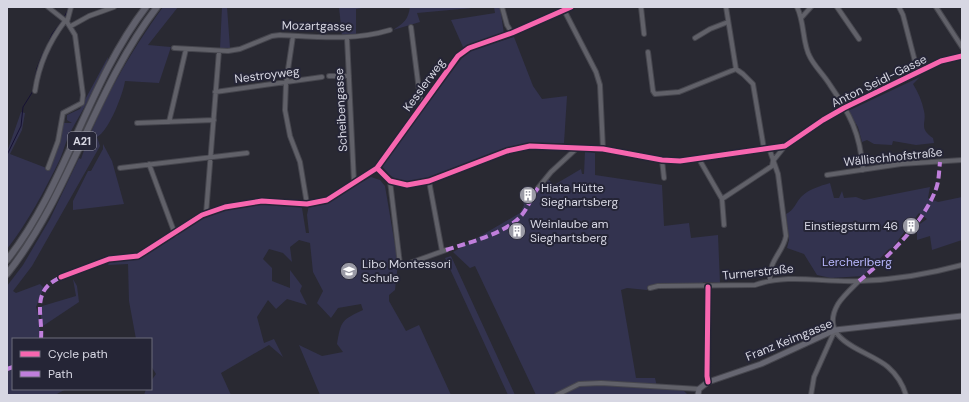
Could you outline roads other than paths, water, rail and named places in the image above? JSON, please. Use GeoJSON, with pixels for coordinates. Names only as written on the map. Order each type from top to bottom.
{"type":"FeatureCollection","features":[{"type":"Feature","properties":{"kind":"highway","name":"A21"},"geometry":{"type":"LineString","coordinates":[[7,260],[31,224],[50,189],[118,49],[146,7]]}},
{"type":"Feature","properties":{"kind":"highway","name":"A21"},"geometry":{"type":"LineString","coordinates":[[7,274],[48,212],[108,86],[126,52],[157,7]]}},
{"type":"Feature","properties":{"kind":"main road","name":"Franz Keimgasse"},"geometry":{"type":"LineString","coordinates":[[699,389],[708,382],[761,364],[835,330],[962,316]]}},
{"type":"Feature","properties":{"kind":"main road"},"geometry":{"type":"LineString","coordinates":[[698,395],[699,389]]}},
{"type":"Feature","properties":{"kind":"street"},"geometry":{"type":"LineString","coordinates":[[48,7],[71,26],[75,35],[83,95],[82,103],[63,113],[58,141],[48,168]]}},
{"type":"Feature","properties":{"kind":"street"},"geometry":{"type":"LineString","coordinates":[[35,91],[38,71],[42,60],[52,38],[71,7]]}},
{"type":"Feature","properties":{"kind":"street"},"geometry":{"type":"LineString","coordinates":[[71,26],[89,16],[114,7]]}},
{"type":"Feature","properties":{"kind":"street"},"geometry":{"type":"LineString","coordinates":[[502,7],[507,25],[512,33]]}},
{"type":"Feature","properties":{"kind":"street","name":"Kesslerweg"},"geometry":{"type":"LineString","coordinates":[[377,168],[458,56],[469,48],[512,33],[572,7]]}},
{"type":"Feature","properties":{"kind":"street"},"geometry":{"type":"LineString","coordinates":[[641,7],[644,34]]}},
{"type":"Feature","properties":{"kind":"street"},"geometry":{"type":"LineString","coordinates":[[726,7],[736,69],[744,74],[753,84],[764,149]]}},
{"type":"Feature","properties":{"kind":"street"},"geometry":{"type":"LineString","coordinates":[[797,7],[802,17],[809,56],[830,84],[855,126],[861,148],[863,170]]}},
{"type":"Feature","properties":{"kind":"street"},"geometry":{"type":"LineString","coordinates":[[802,17],[811,7]]}},
{"type":"Feature","properties":{"kind":"street"},"geometry":{"type":"LineString","coordinates":[[837,7],[859,40]]}},
{"type":"Feature","properties":{"kind":"street"},"geometry":{"type":"LineString","coordinates":[[899,7],[903,15],[918,73]]}},
{"type":"Feature","properties":{"kind":"street"},"geometry":{"type":"LineString","coordinates":[[936,7],[962,47]]}},
{"type":"Feature","properties":{"kind":"street"},"geometry":{"type":"LineString","coordinates":[[564,10],[596,72],[600,85],[603,148]]}},
{"type":"Feature","properties":{"kind":"street"},"geometry":{"type":"LineString","coordinates":[[695,38],[710,29],[728,22]]}},
{"type":"Feature","properties":{"kind":"street"},"geometry":{"type":"LineString","coordinates":[[411,27],[420,98],[424,103]]}},
{"type":"Feature","properties":{"kind":"street","name":"Mozartgasse"},"geometry":{"type":"LineString","coordinates":[[174,48],[212,49],[220,51],[240,49],[272,36],[348,38],[373,35],[390,30]]}},
{"type":"Feature","properties":{"kind":"street"},"geometry":{"type":"LineString","coordinates":[[293,36],[286,83],[285,110],[290,136],[300,162],[307,204]]}},
{"type":"Feature","properties":{"kind":"street","name":"Scheibengasse"},"geometry":{"type":"LineString","coordinates":[[348,38],[354,182]]}},
{"type":"Feature","properties":{"kind":"street"},"geometry":{"type":"LineString","coordinates":[[169,122],[186,49]]}},
{"type":"Feature","properties":{"kind":"street"},"geometry":{"type":"LineString","coordinates":[[206,214],[212,159],[215,92],[220,51]]}},
{"type":"Feature","properties":{"kind":"street"},"geometry":{"type":"LineString","coordinates":[[648,52],[653,91],[655,94],[679,92],[736,69]]}},
{"type":"Feature","properties":{"kind":"street","name":"Anton Seidl-Gasse"},"geometry":{"type":"LineString","coordinates":[[390,181],[407,185],[429,181],[507,151],[530,146],[576,149],[603,148],[662,160],[699,159],[733,152],[785,146],[844,108],[941,61],[962,56]]}},
{"type":"Feature","properties":{"kind":"street"},"geometry":{"type":"LineString","coordinates":[[329,76],[349,76]]}},
{"type":"Feature","properties":{"kind":"street","name":"Nestroyweg"},"geometry":{"type":"LineString","coordinates":[[215,92],[322,77]]}},
{"type":"Feature","properties":{"kind":"street"},"geometry":{"type":"LineString","coordinates":[[137,123],[214,120]]}},
{"type":"Feature","properties":{"kind":"street"},"geometry":{"type":"LineString","coordinates":[[722,199],[772,166],[773,161],[785,146]]}},
{"type":"Feature","properties":{"kind":"street"},"geometry":{"type":"LineString","coordinates":[[769,148],[778,174],[786,236],[785,241],[769,269],[770,280]]}},
{"type":"Feature","properties":{"kind":"street"},"geometry":{"type":"LineString","coordinates":[[538,188],[551,172],[576,149]]}},
{"type":"Feature","properties":{"kind":"street"},"geometry":{"type":"LineString","coordinates":[[120,168],[247,154]]}},
{"type":"Feature","properties":{"kind":"street"},"geometry":{"type":"LineString","coordinates":[[699,159],[722,199],[724,225]]}},
{"type":"Feature","properties":{"kind":"street"},"geometry":{"type":"LineString","coordinates":[[662,160],[664,178]]}},
{"type":"Feature","properties":{"kind":"street","name":"Wällischhofstraße"},"geometry":{"type":"LineString","coordinates":[[826,175],[902,164],[962,160]]}},
{"type":"Feature","properties":{"kind":"street"},"geometry":{"type":"LineString","coordinates":[[149,164],[175,234]]}},
{"type":"Feature","properties":{"kind":"street"},"geometry":{"type":"LineString","coordinates":[[61,277],[109,259],[138,256],[206,214],[225,206],[275,201],[307,204],[327,200],[377,168],[390,181],[400,264],[407,264],[444,251],[429,181]]}},
{"type":"Feature","properties":{"kind":"street","name":"Turnerstraße"},"geometry":{"type":"LineString","coordinates":[[650,288],[658,286],[708,287],[755,285],[770,280],[802,278],[859,281],[937,272],[962,265]]}},
{"type":"Feature","properties":{"kind":"street"},"geometry":{"type":"LineString","coordinates":[[859,281],[838,304],[833,318],[835,330],[844,342],[887,366],[898,378],[906,395]]}},
{"type":"Feature","properties":{"kind":"street"},"geometry":{"type":"LineString","coordinates":[[708,287],[708,382]]}},
{"type":"Feature","properties":{"kind":"street"},"geometry":{"type":"LineString","coordinates":[[811,395],[814,377],[835,330]]}},
{"type":"Feature","properties":{"kind":"street"},"geometry":{"type":"LineString","coordinates":[[558,395],[578,384],[601,383],[693,387],[699,389]]}},
{"type":"Feature","properties":{"kind":"waterway"},"geometry":{"type":"LineString","coordinates":[[64,18],[69,7]]}},
{"type":"Feature","properties":{"kind":"waterway"},"geometry":{"type":"LineString","coordinates":[[45,51],[52,34],[62,21]]}},
{"type":"Feature","properties":{"kind":"waterway"},"geometry":{"type":"LineString","coordinates":[[7,155],[21,126],[23,107],[33,91],[37,68],[43,53]]}},
{"type":"Feature","properties":{"kind":"place","name":"Hiata Hütte Sieghartsberg"},"geometry":{"type":"Point","coordinates":[528,195]}},
{"type":"Feature","properties":{"kind":"place","name":"Einstiegsturm 46"},"geometry":{"type":"Point","coordinates":[911,226]}},
{"type":"Feature","properties":{"kind":"place","name":"Weinlaube am Sieghartsberg"},"geometry":{"type":"Point","coordinates":[517,231]}},
{"type":"Feature","properties":{"kind":"place","name":"Libo Montessori Schule"},"geometry":{"type":"Point","coordinates":[349,271]}},
{"type":"Feature","properties":{"kind":"park label","name":"Lercherlberg"},"geometry":{"type":"Point","coordinates":[857,262]}}]}
